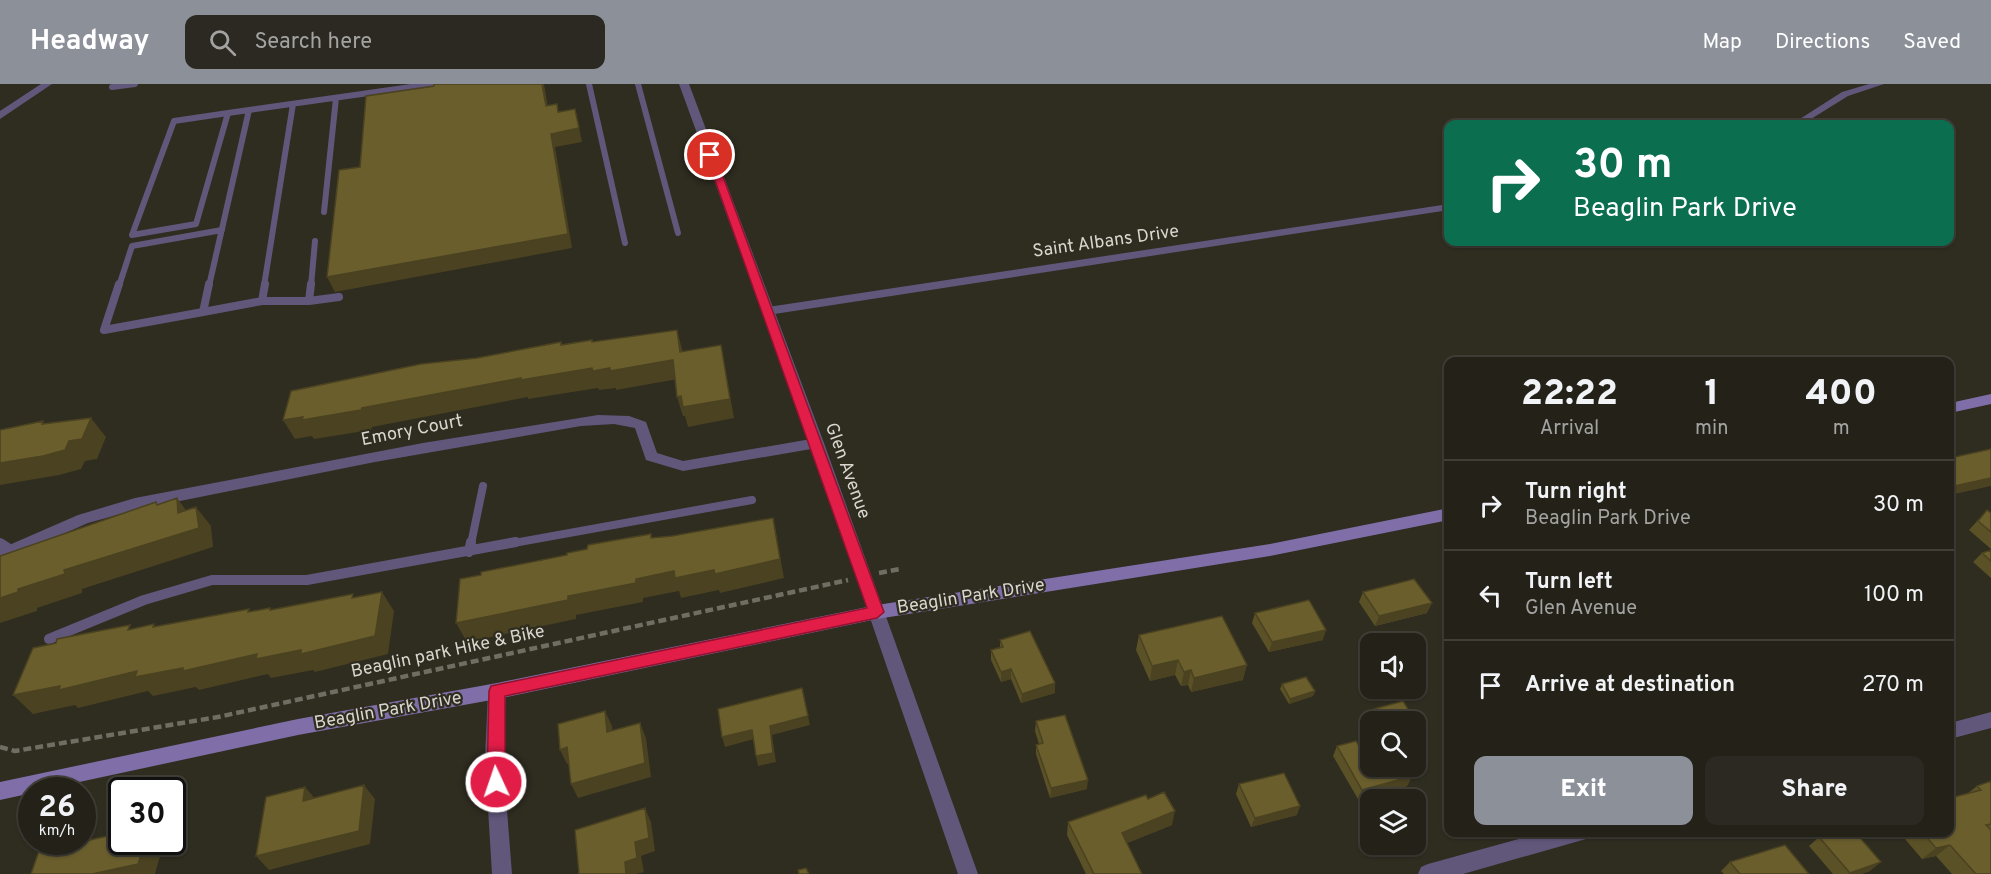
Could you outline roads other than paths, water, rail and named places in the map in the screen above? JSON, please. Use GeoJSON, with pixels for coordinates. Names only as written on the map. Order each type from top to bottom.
{"type":"FeatureCollection","features":[{"type":"Feature","properties":{"kind":"main road"},"geometry":{"type":"LineString","coordinates":[[1954,407],[1991,399]]}},
{"type":"Feature","properties":{"kind":"main road","name":"Beaglin Park Drive"},"geometry":{"type":"LineString","coordinates":[[0,791],[298,728],[497,691],[877,612],[1259,552],[1444,515]]}},
{"type":"Feature","properties":{"kind":"street"},"geometry":{"type":"LineString","coordinates":[[0,116],[47,84]]}},
{"type":"Feature","properties":{"kind":"street","name":"Glen Avenue"},"geometry":{"type":"LineString","coordinates":[[684,84],[817,443],[968,874]]}},
{"type":"Feature","properties":{"kind":"street"},"geometry":{"type":"LineString","coordinates":[[1803,120],[1845,94],[1879,84]]}},
{"type":"Feature","properties":{"kind":"street","name":"Saint Albans Drive"},"geometry":{"type":"LineString","coordinates":[[768,311],[1444,208]]}},
{"type":"Feature","properties":{"kind":"street","name":"Emory Court"},"geometry":{"type":"LineString","coordinates":[[4,550],[83,519],[135,504],[465,441],[576,423],[632,421],[640,425],[651,456],[683,466],[817,443]]}},
{"type":"Feature","properties":{"kind":"street"},"geometry":{"type":"LineString","coordinates":[[497,691],[494,759],[502,874]]}},
{"type":"Feature","properties":{"kind":"street"},"geometry":{"type":"LineString","coordinates":[[1954,730],[1991,720]]}},
{"type":"Feature","properties":{"kind":"street"},"geometry":{"type":"LineString","coordinates":[[1428,874],[1561,837]]}},
{"type":"Feature","properties":{"kind":"lane"},"geometry":{"type":"LineString","coordinates":[[112,87],[135,84]]}},
{"type":"Feature","properties":{"kind":"lane"},"geometry":{"type":"LineString","coordinates":[[228,113],[196,224],[132,235],[174,121],[228,113],[432,84]]}},
{"type":"Feature","properties":{"kind":"lane"},"geometry":{"type":"LineString","coordinates":[[589,84],[625,243]]}},
{"type":"Feature","properties":{"kind":"lane"},"geometry":{"type":"LineString","coordinates":[[638,84],[678,233]]}},
{"type":"Feature","properties":{"kind":"lane"},"geometry":{"type":"LineString","coordinates":[[324,212],[336,98]]}},
{"type":"Feature","properties":{"kind":"lane"},"geometry":{"type":"LineString","coordinates":[[262,301],[293,104]]}},
{"type":"Feature","properties":{"kind":"lane"},"geometry":{"type":"LineString","coordinates":[[203,312],[249,110]]}},
{"type":"Feature","properties":{"kind":"lane"},"geometry":{"type":"LineString","coordinates":[[222,230],[132,246],[104,330],[262,301],[309,302],[339,297]]}},
{"type":"Feature","properties":{"kind":"lane"},"geometry":{"type":"LineString","coordinates":[[309,302],[315,241]]}},
{"type":"Feature","properties":{"kind":"lane"},"geometry":{"type":"LineString","coordinates":[[469,552],[483,486]]}},
{"type":"Feature","properties":{"kind":"lane"},"geometry":{"type":"LineString","coordinates":[[49,639],[144,600],[212,580],[307,580],[752,500]]}}]}
